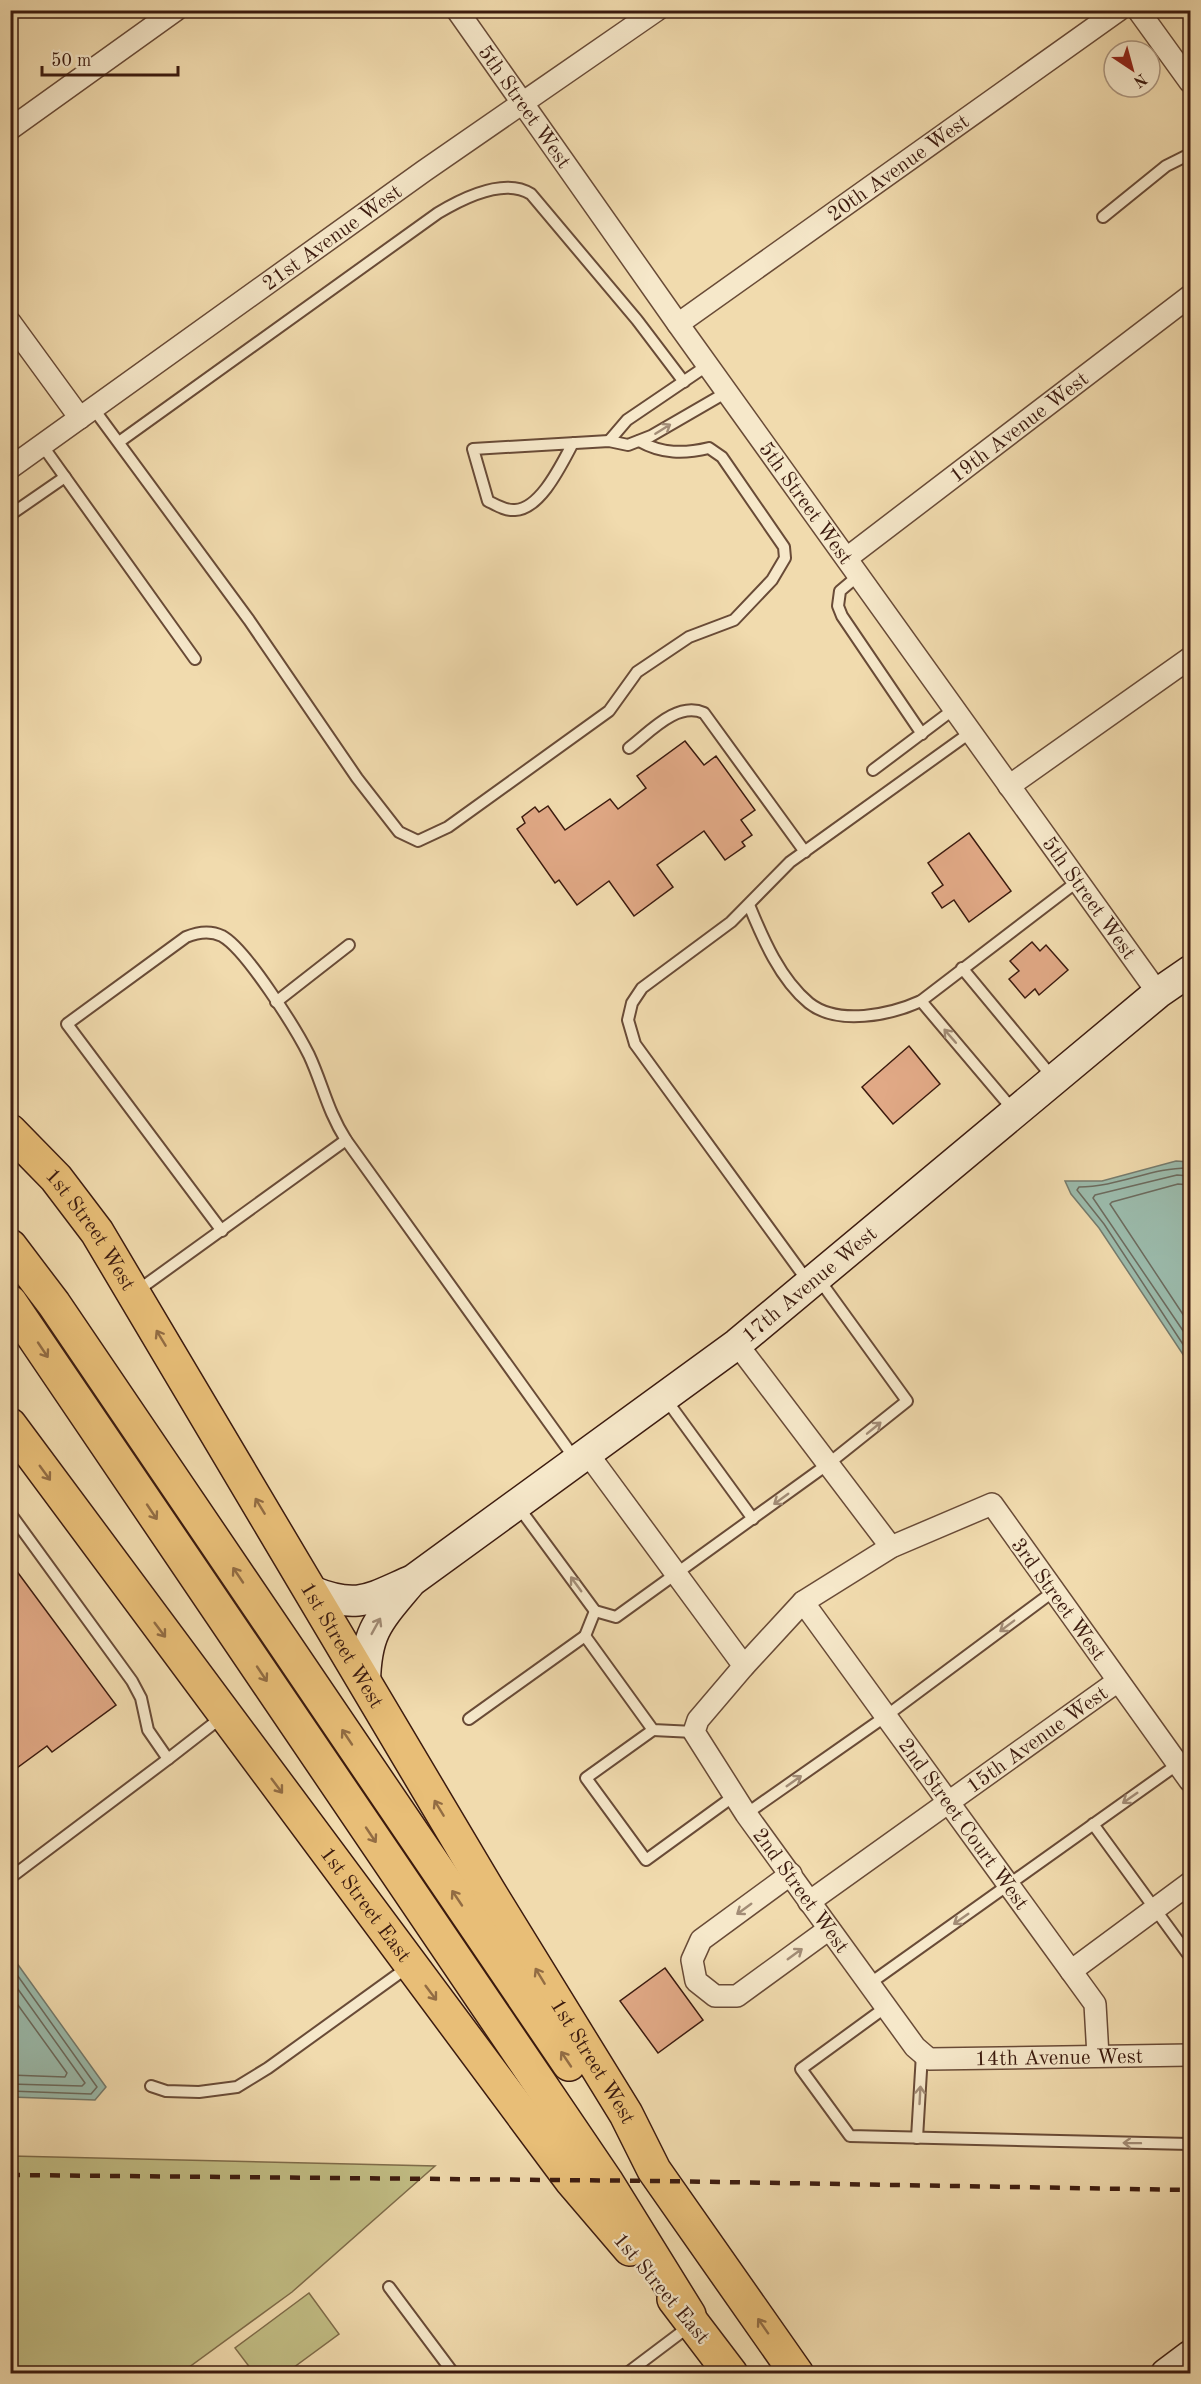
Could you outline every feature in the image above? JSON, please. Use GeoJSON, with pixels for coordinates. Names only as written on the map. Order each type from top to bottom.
{"type":"FeatureCollection","features":[{"type":"Feature","properties":{"kind":"main road","name":"1st Street West"},"geometry":{"type":"LineString","coordinates":[[10,1131],[44,1164],[77,1204],[134,1293],[555,2001],[627,2114],[654,2170]]}},
{"type":"Feature","properties":{"kind":"main road","name":"1st Street West"},"geometry":{"type":"LineString","coordinates":[[10,1246],[90,1357],[610,2125],[654,2170],[797,2373]]}},
{"type":"Feature","properties":{"kind":"main road"},"geometry":{"type":"LineString","coordinates":[[10,1302],[606,2181],[691,2319]]}},
{"type":"Feature","properties":{"kind":"main road","name":"1st Street East"},"geometry":{"type":"LineString","coordinates":[[10,1425],[583,2196],[691,2319],[731,2373]]}},
{"type":"Feature","properties":{"kind":"street"},"geometry":{"type":"LineString","coordinates":[[10,129],[176,10]]}},
{"type":"Feature","properties":{"kind":"street","name":"5th Street West"},"geometry":{"type":"LineString","coordinates":[[457,10],[678,324],[1158,993]]}},
{"type":"Feature","properties":{"kind":"street","name":"21st Avenue West"},"geometry":{"type":"LineString","coordinates":[[10,468],[424,171],[523,105],[657,10]]}},
{"type":"Feature","properties":{"kind":"street","name":"20th Avenue West"},"geometry":{"type":"LineString","coordinates":[[678,324],[1119,10]]}},
{"type":"Feature","properties":{"kind":"street"},"geometry":{"type":"LineString","coordinates":[[1138,10],[1191,82]]}},
{"type":"Feature","properties":{"kind":"street","name":"19th Avenue West"},"geometry":{"type":"LineString","coordinates":[[853,566],[1191,296]]}},
{"type":"Feature","properties":{"kind":"street"},"geometry":{"type":"LineString","coordinates":[[10,322],[86,413]]}},
{"type":"Feature","properties":{"kind":"street"},"geometry":{"type":"LineString","coordinates":[[1009,786],[1191,658]]}},
{"type":"Feature","properties":{"kind":"street","name":"17th Avenue West"},"geometry":{"type":"LineString","coordinates":[[311,1591],[332,1599],[353,1603],[412,1580],[737,1344],[1158,993],[1191,970]]}},
{"type":"Feature","properties":{"kind":"street"},"geometry":{"type":"LineString","coordinates":[[694,1732],[698,1720],[803,1602],[891,1547],[737,1344]]}},
{"type":"Feature","properties":{"kind":"street"},"geometry":{"type":"LineString","coordinates":[[583,1458],[676,1574],[744,1666]]}},
{"type":"Feature","properties":{"kind":"street","name":"3rd Street West"},"geometry":{"type":"LineString","coordinates":[[891,1547],[992,1504],[1191,1781]]}},
{"type":"Feature","properties":{"kind":"street","name":"17th Avenue West"},"geometry":{"type":"LineString","coordinates":[[365,1682],[367,1648],[374,1628],[412,1580]]}},
{"type":"Feature","properties":{"kind":"street","name":"2nd Street Court West"},"geometry":{"type":"LineString","coordinates":[[803,1602],[1095,2004],[1098,2056]]}},
{"type":"Feature","properties":{"kind":"street","name":"15th Avenue West"},"geometry":{"type":"LineString","coordinates":[[809,1902],[1118,1681]]}},
{"type":"Feature","properties":{"kind":"street","name":"2nd Street West"},"geometry":{"type":"LineString","coordinates":[[694,1732],[746,1814],[922,2053]]}},
{"type":"Feature","properties":{"kind":"street"},"geometry":{"type":"LineString","coordinates":[[791,1874],[701,1940],[692,1960],[696,1981],[715,1996],[737,1996],[829,1929]]}},
{"type":"Feature","properties":{"kind":"street"},"geometry":{"type":"LineString","coordinates":[[1071,1971],[1191,1883]]}},
{"type":"Feature","properties":{"kind":"street","name":"14th Avenue West"},"geometry":{"type":"LineString","coordinates":[[922,2053],[1191,2055]]}},
{"type":"Feature","properties":{"kind":"lane"},"geometry":{"type":"LineString","coordinates":[[1103,217],[1166,166],[1191,154]]}},
{"type":"Feature","properties":{"kind":"lane"},"geometry":{"type":"LineString","coordinates":[[119,442],[438,213],[455,203],[511,186],[521,188],[531,194],[643,328],[684,382]]}},
{"type":"Feature","properties":{"kind":"lane"},"geometry":{"type":"LineString","coordinates":[[609,441],[627,420],[708,365]]}},
{"type":"Feature","properties":{"kind":"lane"},"geometry":{"type":"LineString","coordinates":[[573,443],[549,485],[526,508],[513,511],[488,501],[473,449],[573,443],[609,441],[628,445],[728,392]]}},
{"type":"Feature","properties":{"kind":"lane"},"geometry":{"type":"LineString","coordinates":[[86,413],[119,442],[249,620],[357,778],[399,832],[418,842],[448,827],[609,711],[637,672],[689,637],[734,620],[772,580],[785,558],[784,547],[775,531],[722,457],[709,448],[688,453],[656,450],[639,441]]}},
{"type":"Feature","properties":{"kind":"lane"},"geometry":{"type":"LineString","coordinates":[[42,445],[195,659]]}},
{"type":"Feature","properties":{"kind":"lane"},"geometry":{"type":"LineString","coordinates":[[10,515],[65,477]]}},
{"type":"Feature","properties":{"kind":"lane"},"geometry":{"type":"LineString","coordinates":[[853,566],[840,591],[838,606],[842,616],[922,734]]}},
{"type":"Feature","properties":{"kind":"lane"},"geometry":{"type":"LineString","coordinates":[[629,748],[678,712],[688,709],[704,713],[805,852]]}},
{"type":"Feature","properties":{"kind":"lane"},"geometry":{"type":"LineString","coordinates":[[873,770],[954,709]]}},
{"type":"Feature","properties":{"kind":"lane"},"geometry":{"type":"LineString","coordinates":[[517,1505],[595,1611],[616,1617],[828,1464],[907,1401],[692,1125],[635,1044],[629,1028],[632,1004],[642,988],[732,922],[790,862],[971,732]]}},
{"type":"Feature","properties":{"kind":"lane"},"geometry":{"type":"LineString","coordinates":[[749,905],[765,943],[789,980],[810,1004],[835,1015],[866,1016],[895,1012],[921,1001],[1078,881]]}},
{"type":"Feature","properties":{"kind":"lane"},"geometry":{"type":"LineString","coordinates":[[222,1231],[67,1024],[186,937],[209,932],[230,942],[276,1002],[310,1057],[327,1106],[346,1140],[583,1458]]}},
{"type":"Feature","properties":{"kind":"lane"},"geometry":{"type":"LineString","coordinates":[[276,1002],[349,945]]}},
{"type":"Feature","properties":{"kind":"lane"},"geometry":{"type":"LineString","coordinates":[[962,968],[1054,1079]]}},
{"type":"Feature","properties":{"kind":"lane"},"geometry":{"type":"LineString","coordinates":[[921,1001],[1015,1112]]}},
{"type":"Feature","properties":{"kind":"lane"},"geometry":{"type":"LineString","coordinates":[[134,1293],[346,1140]]}},
{"type":"Feature","properties":{"kind":"lane"},"geometry":{"type":"LineString","coordinates":[[665,1398],[753,1519]]}},
{"type":"Feature","properties":{"kind":"lane"},"geometry":{"type":"LineString","coordinates":[[10,1514],[132,1681],[141,1698],[148,1730],[168,1759]]}},
{"type":"Feature","properties":{"kind":"lane"},"geometry":{"type":"LineString","coordinates":[[746,1814],[886,1716],[1054,1591]]}},
{"type":"Feature","properties":{"kind":"lane"},"geometry":{"type":"LineString","coordinates":[[469,1719],[585,1636],[595,1611]]}},
{"type":"Feature","properties":{"kind":"lane"},"geometry":{"type":"LineString","coordinates":[[585,1636],[653,1730]]}},
{"type":"Feature","properties":{"kind":"lane"},"geometry":{"type":"LineString","coordinates":[[10,1878],[224,1715]]}},
{"type":"Feature","properties":{"kind":"lane"},"geometry":{"type":"LineString","coordinates":[[694,1732],[653,1730],[586,1778],[646,1860],[734,1796]]}},
{"type":"Feature","properties":{"kind":"lane"},"geometry":{"type":"LineString","coordinates":[[869,1984],[1178,1764]]}},
{"type":"Feature","properties":{"kind":"lane"},"geometry":{"type":"LineString","coordinates":[[1093,1824],[1191,1957]]}},
{"type":"Feature","properties":{"kind":"lane"},"geometry":{"type":"LineString","coordinates":[[151,2086],[166,2091],[199,2092],[237,2087],[268,2068],[410,1965]]}},
{"type":"Feature","properties":{"kind":"lane"},"geometry":{"type":"LineString","coordinates":[[886,2007],[801,2069],[850,2136],[1191,2144]]}},
{"type":"Feature","properties":{"kind":"lane"},"geometry":{"type":"LineString","coordinates":[[917,2138],[922,2053]]}},
{"type":"Feature","properties":{"kind":"lane"},"geometry":{"type":"LineString","coordinates":[[389,2287],[454,2373]]}},
{"type":"Feature","properties":{"kind":"lane"},"geometry":{"type":"LineString","coordinates":[[626,2373],[691,2319]]}},
{"type":"Feature","properties":{"kind":"shaded area"},"geometry":{"type":"Polygon","coordinates":[[[11,2156],[435,2166],[292,2292],[181,2373],[11,2374],[11,2156]]]}},
{"type":"Feature","properties":{"kind":"shaded area"},"geometry":{"type":"Polygon","coordinates":[[[309,2293],[339,2334],[286,2373],[254,2373],[235,2348],[309,2293]]]}},
{"type":"Feature","properties":{"kind":"water"},"geometry":{"type":"Polygon","coordinates":[[[1176,1161],[1190,1162],[1190,1365],[1099,1228],[1071,1194],[1065,1181],[1102,1181],[1176,1161]]]}},
{"type":"Feature","properties":{"kind":"water"},"geometry":{"type":"Polygon","coordinates":[[[11,1955],[106,2087],[95,2100],[11,2097],[11,1955]]]}},
{"type":"Feature","properties":{"kind":"building"},"geometry":{"type":"Polygon","coordinates":[[[685,741],[704,765],[716,756],[755,810],[741,820],[752,835],[742,842],[745,846],[725,860],[704,831],[657,865],[673,887],[634,916],[609,881],[577,905],[559,880],[555,883],[517,829],[525,823],[522,817],[535,807],[539,812],[548,806],[565,830],[610,799],[618,809],[646,788],[637,776],[685,741]]]}},
{"type":"Feature","properties":{"kind":"building"},"geometry":{"type":"Polygon","coordinates":[[[969,833],[1011,891],[969,922],[954,900],[942,908],[932,893],[943,885],[928,863],[969,833]]]}},
{"type":"Feature","properties":{"kind":"building"},"geometry":{"type":"Polygon","coordinates":[[[1032,942],[1040,951],[1046,945],[1068,970],[1039,995],[1035,989],[1025,998],[1009,979],[1019,971],[1010,961],[1032,942]]]}},
{"type":"Feature","properties":{"kind":"building"},"geometry":{"type":"Polygon","coordinates":[[[909,1046],[940,1084],[893,1124],[862,1087],[909,1046]]]}},
{"type":"Feature","properties":{"kind":"building"},"geometry":{"type":"Polygon","coordinates":[[[10,1562],[116,1705],[52,1752],[47,1746],[10,1773],[10,1562]]]}},
{"type":"Feature","properties":{"kind":"building"},"geometry":{"type":"Polygon","coordinates":[[[665,1968],[703,2020],[658,2053],[620,2001],[665,1968]]]}},
{"type":"Feature","properties":{"kind":"railway"},"geometry":{"type":"LineString","coordinates":[[10,2175],[661,2181],[1190,2190]]}}]}
